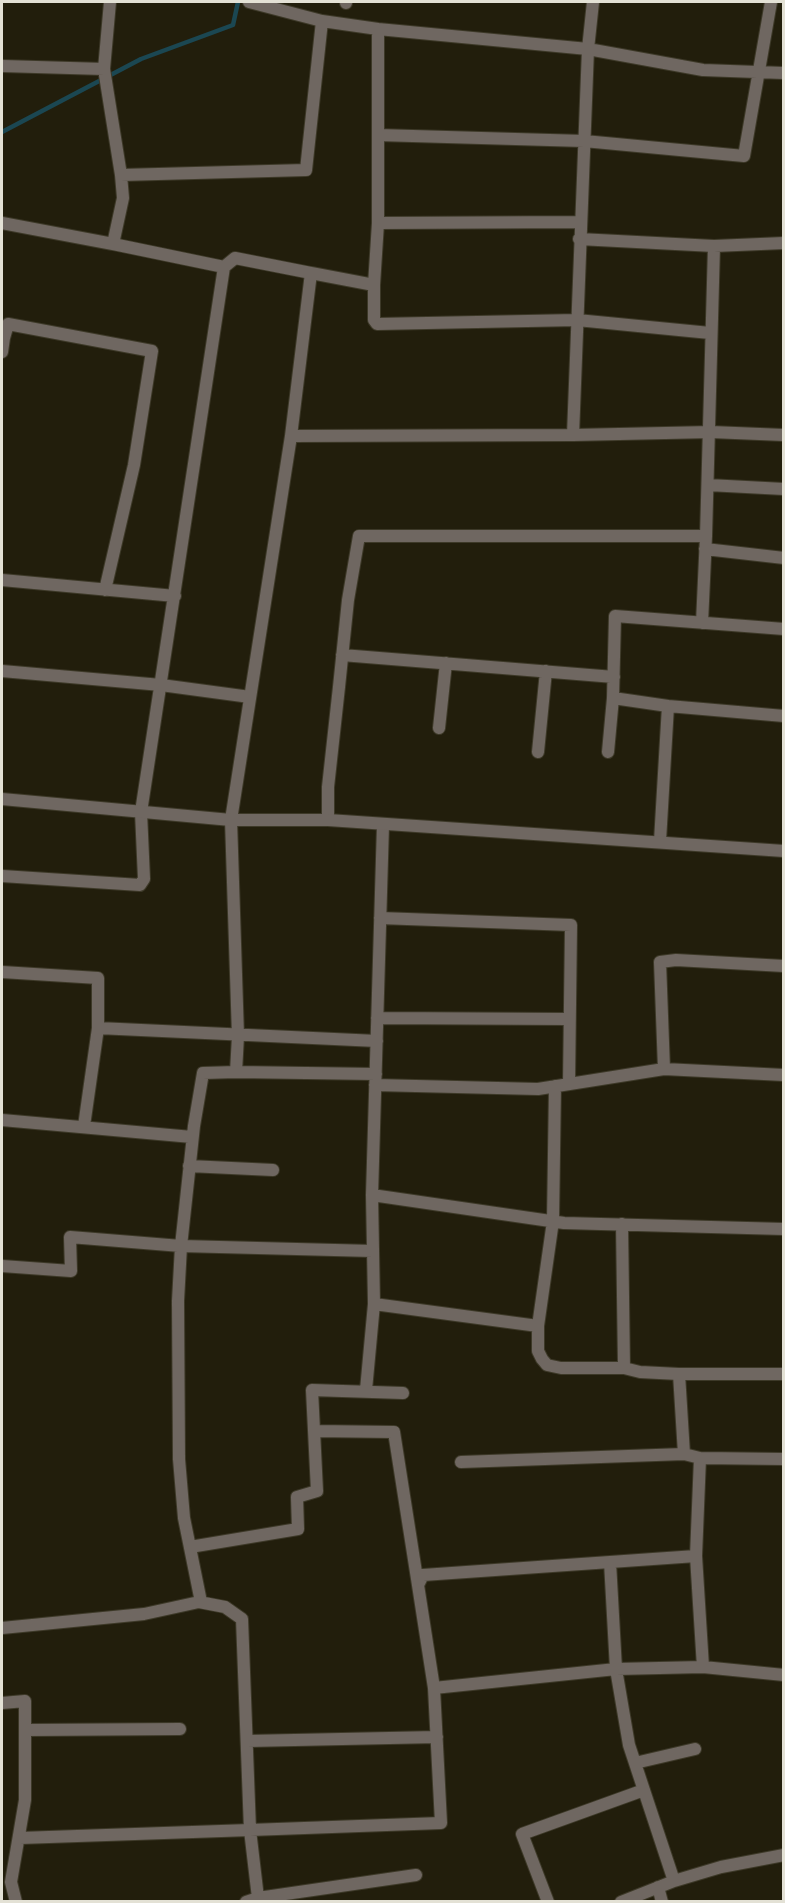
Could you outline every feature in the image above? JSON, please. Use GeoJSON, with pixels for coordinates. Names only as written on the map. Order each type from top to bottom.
{"type":"FeatureCollection","features":[{"type":"Feature","properties":{"kind":"street"},"geometry":{"type":"LineString","coordinates":[[110,2],[104,69],[122,175],[123,198],[113,244]]}},
{"type":"Feature","properties":{"kind":"street"},"geometry":{"type":"LineString","coordinates":[[249,2],[322,21],[378,29],[588,49],[703,70],[783,73]]}},
{"type":"Feature","properties":{"kind":"street"},"geometry":{"type":"LineString","coordinates":[[573,435],[579,239],[592,2]]}},
{"type":"Feature","properties":{"kind":"street"},"geometry":{"type":"LineString","coordinates":[[378,135],[584,141],[744,156],[761,72],[771,2]]}},
{"type":"Feature","properties":{"kind":"street"},"geometry":{"type":"LineString","coordinates":[[122,175],[306,170],[322,21]]}},
{"type":"Feature","properties":{"kind":"street"},"geometry":{"type":"LineString","coordinates":[[378,29],[378,223],[374,285],[374,320],[377,324],[577,320],[710,333]]}},
{"type":"Feature","properties":{"kind":"street"},"geometry":{"type":"LineString","coordinates":[[2,66],[104,69]]}},
{"type":"Feature","properties":{"kind":"street"},"geometry":{"type":"LineString","coordinates":[[378,223],[580,222]]}},
{"type":"Feature","properties":{"kind":"street"},"geometry":{"type":"LineString","coordinates":[[2,223],[224,267]]}},
{"type":"Feature","properties":{"kind":"street"},"geometry":{"type":"LineString","coordinates":[[579,239],[714,246],[783,243]]}},
{"type":"Feature","properties":{"kind":"street"},"geometry":{"type":"LineString","coordinates":[[702,623],[711,432],[710,333],[714,246]]}},
{"type":"Feature","properties":{"kind":"street"},"geometry":{"type":"LineString","coordinates":[[2,876],[140,885],[144,879],[141,812],[224,267],[235,258],[374,285]]}},
{"type":"Feature","properties":{"kind":"street"},"geometry":{"type":"LineString","coordinates":[[236,1072],[238,1036],[231,820],[291,436],[311,273]]}},
{"type":"Feature","properties":{"kind":"street"},"geometry":{"type":"LineString","coordinates":[[2,352],[3,338],[8,324],[152,351],[134,465],[105,590]]}},
{"type":"Feature","properties":{"kind":"street"},"geometry":{"type":"LineString","coordinates":[[291,436],[711,432],[783,435]]}},
{"type":"Feature","properties":{"kind":"street"},"geometry":{"type":"LineString","coordinates":[[708,485],[783,489]]}},
{"type":"Feature","properties":{"kind":"street"},"geometry":{"type":"LineString","coordinates":[[328,820],[328,787],[342,655],[359,536],[706,536]]}},
{"type":"Feature","properties":{"kind":"street"},"geometry":{"type":"LineString","coordinates":[[705,549],[783,558]]}},
{"type":"Feature","properties":{"kind":"street"},"geometry":{"type":"LineString","coordinates":[[2,580],[175,596]]}},
{"type":"Feature","properties":{"kind":"street"},"geometry":{"type":"LineString","coordinates":[[608,752],[613,698],[615,616],[783,629]]}},
{"type":"Feature","properties":{"kind":"street"},"geometry":{"type":"LineString","coordinates":[[342,655],[614,677]]}},
{"type":"Feature","properties":{"kind":"street"},"geometry":{"type":"LineString","coordinates":[[439,728],[446,663]]}},
{"type":"Feature","properties":{"kind":"street"},"geometry":{"type":"LineString","coordinates":[[2,671],[161,685],[250,697]]}},
{"type":"Feature","properties":{"kind":"street"},"geometry":{"type":"LineString","coordinates":[[538,752],[546,671]]}},
{"type":"Feature","properties":{"kind":"street"},"geometry":{"type":"LineString","coordinates":[[613,698],[668,706],[783,716]]}},
{"type":"Feature","properties":{"kind":"street"},"geometry":{"type":"LineString","coordinates":[[660,841],[668,706]]}},
{"type":"Feature","properties":{"kind":"street"},"geometry":{"type":"LineString","coordinates":[[2,799],[231,820],[328,820],[783,851]]}},
{"type":"Feature","properties":{"kind":"street"},"geometry":{"type":"LineString","coordinates":[[366,1390],[374,1304],[372,1195],[383,825]]}},
{"type":"Feature","properties":{"kind":"street"},"geometry":{"type":"LineString","coordinates":[[380,918],[571,925],[568,1019],[569,1084]]}},
{"type":"Feature","properties":{"kind":"street"},"geometry":{"type":"LineString","coordinates":[[664,1069],[660,962],[676,960],[783,966]]}},
{"type":"Feature","properties":{"kind":"street"},"geometry":{"type":"LineString","coordinates":[[2,972],[98,978],[98,1028],[84,1126]]}},
{"type":"Feature","properties":{"kind":"street"},"geometry":{"type":"LineString","coordinates":[[377,1018],[568,1019]]}},
{"type":"Feature","properties":{"kind":"street"},"geometry":{"type":"LineString","coordinates":[[98,1028],[376,1041]]}},
{"type":"Feature","properties":{"kind":"street"},"geometry":{"type":"LineString","coordinates":[[199,1602],[200,1597],[184,1518],[179,1459],[178,1301],[192,1137],[203,1073],[236,1072],[538,1089],[664,1069],[783,1075]]}},
{"type":"Feature","properties":{"kind":"street"},"geometry":{"type":"LineString","coordinates":[[555,1086],[553,1221],[538,1326],[538,1351],[547,1365],[561,1368],[624,1368],[640,1372],[679,1374],[783,1374]]}},
{"type":"Feature","properties":{"kind":"street"},"geometry":{"type":"LineString","coordinates":[[2,1120],[192,1137]]}},
{"type":"Feature","properties":{"kind":"street"},"geometry":{"type":"LineString","coordinates":[[189,1166],[273,1170]]}},
{"type":"Feature","properties":{"kind":"street"},"geometry":{"type":"LineString","coordinates":[[372,1195],[553,1221],[783,1229]]}},
{"type":"Feature","properties":{"kind":"street"},"geometry":{"type":"LineString","coordinates":[[622,1224],[624,1368]]}},
{"type":"Feature","properties":{"kind":"street"},"geometry":{"type":"LineString","coordinates":[[2,1266],[71,1270],[70,1237],[181,1246],[373,1251]]}},
{"type":"Feature","properties":{"kind":"street"},"geometry":{"type":"LineString","coordinates":[[374,1304],[538,1326]]}},
{"type":"Feature","properties":{"kind":"street"},"geometry":{"type":"LineString","coordinates":[[679,1374],[684,1454]]}},
{"type":"Feature","properties":{"kind":"street"},"geometry":{"type":"LineString","coordinates":[[190,1547],[298,1529],[297,1497],[317,1491],[312,1390],[403,1393]]}},
{"type":"Feature","properties":{"kind":"street"},"geometry":{"type":"LineString","coordinates":[[20,1838],[441,1823],[434,1688],[394,1432],[314,1431]]}},
{"type":"Feature","properties":{"kind":"street"},"geometry":{"type":"LineString","coordinates":[[461,1462],[684,1454],[700,1458],[783,1459]]}},
{"type":"Feature","properties":{"kind":"street"},"geometry":{"type":"LineString","coordinates":[[700,1458],[696,1556],[703,1667]]}},
{"type":"Feature","properties":{"kind":"street"},"geometry":{"type":"LineString","coordinates":[[418,1585],[423,1575],[696,1556]]}},
{"type":"Feature","properties":{"kind":"street"},"geometry":{"type":"LineString","coordinates":[[610,1562],[616,1669],[635,1763],[674,1881]]}},
{"type":"Feature","properties":{"kind":"street"},"geometry":{"type":"LineString","coordinates":[[2,1628],[144,1614],[199,1602],[225,1607],[242,1619],[254,1900],[416,1875]]}},
{"type":"Feature","properties":{"kind":"street"},"geometry":{"type":"LineString","coordinates":[[434,1688],[616,1669],[703,1667],[783,1675]]}},
{"type":"Feature","properties":{"kind":"street"},"geometry":{"type":"LineString","coordinates":[[2,1703],[25,1701],[24,1800],[20,1838],[6,1882],[16,1902]]}},
{"type":"Feature","properties":{"kind":"street"},"geometry":{"type":"LineString","coordinates":[[25,1730],[180,1729]]}},
{"type":"Feature","properties":{"kind":"street"},"geometry":{"type":"LineString","coordinates":[[247,1741],[437,1737]]}},
{"type":"Feature","properties":{"kind":"street"},"geometry":{"type":"LineString","coordinates":[[635,1763],[695,1749]]}},
{"type":"Feature","properties":{"kind":"street"},"geometry":{"type":"LineString","coordinates":[[548,1902],[522,1834],[644,1790]]}},
{"type":"Feature","properties":{"kind":"street"},"geometry":{"type":"LineString","coordinates":[[621,1902],[674,1881],[721,1867],[783,1855]]}},
{"type":"Feature","properties":{"kind":"street"},"geometry":{"type":"LineString","coordinates":[[658,1887],[662,1902]]}},
{"type":"Feature","properties":{"kind":"waterway"},"geometry":{"type":"LineString","coordinates":[[2,132],[141,59],[233,25],[238,2]]}}]}
